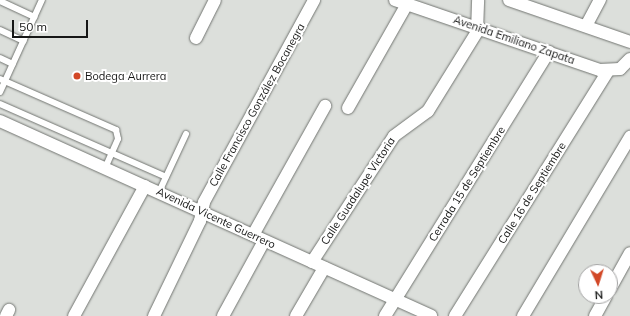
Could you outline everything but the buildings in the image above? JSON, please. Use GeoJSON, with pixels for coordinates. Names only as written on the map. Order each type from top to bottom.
{"type":"FeatureCollection","features":[{"type":"Feature","properties":{"kind":"street"},"geometry":{"type":"LineString","coordinates":[[196,38],[215,0]]}},
{"type":"Feature","properties":{"kind":"street","name":"Calle Francisco González Bocanegra"},"geometry":{"type":"LineString","coordinates":[[154,316],[200,221],[204,202],[314,0]]}},
{"type":"Feature","properties":{"kind":"street","name":"Avenida Emiliano Zapata"},"geometry":{"type":"LineString","coordinates":[[395,0],[608,71]]}},
{"type":"Feature","properties":{"kind":"street"},"geometry":{"type":"LineString","coordinates":[[478,0],[478,27]]}},
{"type":"Feature","properties":{"kind":"street"},"geometry":{"type":"LineString","coordinates":[[509,0],[532,3],[586,26],[630,42]]}},
{"type":"Feature","properties":{"kind":"street"},"geometry":{"type":"LineString","coordinates":[[586,26],[600,0]]}},
{"type":"Feature","properties":{"kind":"street"},"geometry":{"type":"LineString","coordinates":[[348,108],[407,4]]}},
{"type":"Feature","properties":{"kind":"street","name":"Calle Guadalupe Victoria"},"geometry":{"type":"LineString","coordinates":[[312,262],[394,136],[428,111],[478,27]]}},
{"type":"Feature","properties":{"kind":"street","name":"Cerrada 15 de Septiembre"},"geometry":{"type":"LineString","coordinates":[[385,316],[549,52]]}},
{"type":"Feature","properties":{"kind":"street"},"geometry":{"type":"LineString","coordinates":[[608,71],[620,69],[630,59]]}},
{"type":"Feature","properties":{"kind":"street","name":"Calle 16 de Septiembre"},"geometry":{"type":"LineString","coordinates":[[455,316],[608,71]]}},
{"type":"Feature","properties":{"kind":"street"},"geometry":{"type":"LineString","coordinates":[[253,235],[325,106]]}},
{"type":"Feature","properties":{"kind":"street","name":"Avenida Vicente Guerrero"},"geometry":{"type":"LineString","coordinates":[[0,121],[202,211],[264,241],[431,316]]}},
{"type":"Feature","properties":{"kind":"street"},"geometry":{"type":"LineString","coordinates":[[524,316],[630,137]]}},
{"type":"Feature","properties":{"kind":"street"},"geometry":{"type":"LineString","coordinates":[[74,316],[145,186]]}},
{"type":"Feature","properties":{"kind":"street"},"geometry":{"type":"LineString","coordinates":[[223,316],[264,241]]}},
{"type":"Feature","properties":{"kind":"street"},"geometry":{"type":"LineString","coordinates":[[618,275],[630,253]]}},
{"type":"Feature","properties":{"kind":"street"},"geometry":{"type":"LineString","coordinates":[[296,316],[324,268]]}},
{"type":"Feature","properties":{"kind":"street"},"geometry":{"type":"LineString","coordinates":[[595,316],[602,304]]}},
{"type":"Feature","properties":{"kind":"lane"},"geometry":{"type":"LineString","coordinates":[[0,92],[3,80],[13,64],[42,0]]}},
{"type":"Feature","properties":{"kind":"lane"},"geometry":{"type":"LineString","coordinates":[[0,1],[34,17]]}},
{"type":"Feature","properties":{"kind":"lane"},"geometry":{"type":"LineString","coordinates":[[0,30],[24,41]]}},
{"type":"Feature","properties":{"kind":"lane"},"geometry":{"type":"LineString","coordinates":[[0,58],[13,64]]}},
{"type":"Feature","properties":{"kind":"lane"},"geometry":{"type":"LineString","coordinates":[[3,80],[116,130],[119,136],[106,168]]}},
{"type":"Feature","properties":{"kind":"lane"},"geometry":{"type":"LineString","coordinates":[[0,104],[166,177]]}},
{"type":"Feature","properties":{"kind":"lane"},"geometry":{"type":"LineString","coordinates":[[159,192],[186,134]]}},
{"type":"Feature","properties":{"kind":"place","name":"Bodega Aurrera"},"geometry":{"type":"Point","coordinates":[77,76]}}]}
